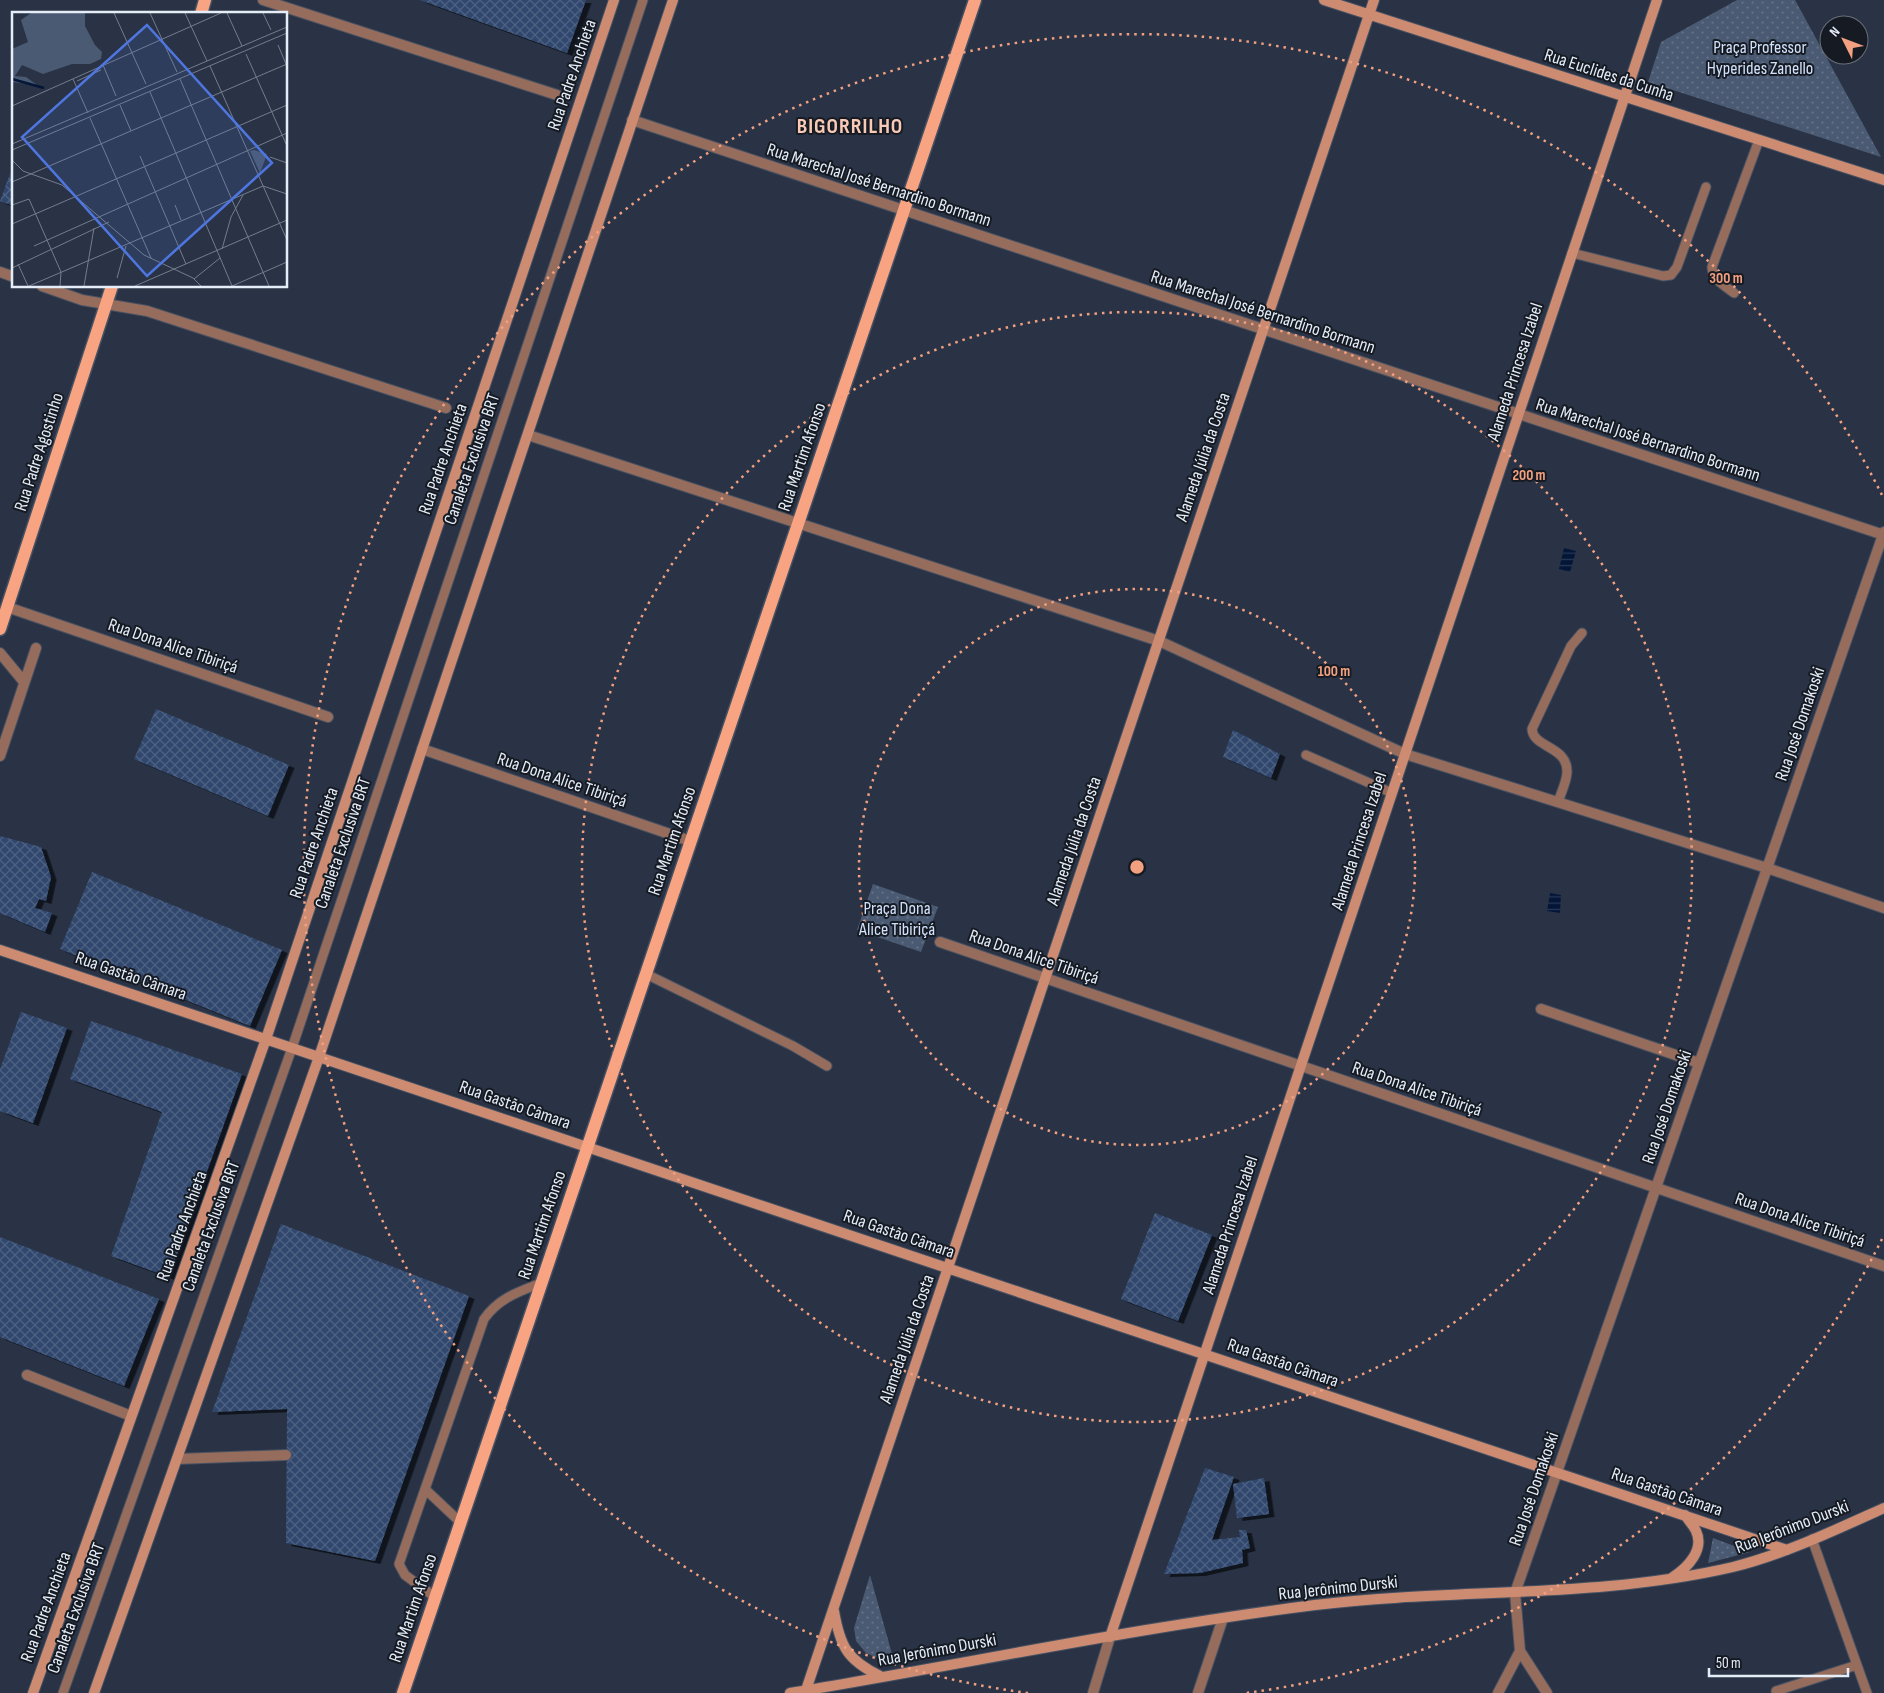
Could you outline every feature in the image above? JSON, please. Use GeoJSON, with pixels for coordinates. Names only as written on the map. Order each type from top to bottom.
{"type":"FeatureCollection","features":[{"type":"Feature","properties":{"kind":"main road","name":"Rua Martim Afonso"},"geometry":{"type":"LineString","coordinates":[[403,1693],[975,0]]}},
{"type":"Feature","properties":{"kind":"main road","name":"Rua Padre Agostinho"},"geometry":{"type":"LineString","coordinates":[[0,629],[111,288]]}},
{"type":"Feature","properties":{"kind":"street"},"geometry":{"type":"LineString","coordinates":[[263,0],[557,95]]}},
{"type":"Feature","properties":{"kind":"street","name":"Rua Padre Anchieta"},"geometry":{"type":"LineString","coordinates":[[33,1693],[266,1039],[614,0]]}},
{"type":"Feature","properties":{"kind":"street"},"geometry":{"type":"LineString","coordinates":[[94,1693],[319,1057],[673,0]]}},
{"type":"Feature","properties":{"kind":"street","name":"Rua Euclides da Cunha"},"geometry":{"type":"LineString","coordinates":[[1324,0],[1884,180]]}},
{"type":"Feature","properties":{"kind":"street","name":"Alameda Júlia da Costa"},"geometry":{"type":"LineString","coordinates":[[806,1692],[1374,0]]}},
{"type":"Feature","properties":{"kind":"street","name":"Alameda Princesa Izabel"},"geometry":{"type":"LineString","coordinates":[[1093,1693],[1204,1354],[1657,0]]}},
{"type":"Feature","properties":{"kind":"street","name":"Rua Marechal José Bernardino Bormann"},"geometry":{"type":"LineString","coordinates":[[632,120],[1884,534]]}},
{"type":"Feature","properties":{"kind":"street"},"geometry":{"type":"LineString","coordinates":[[0,272],[12,276]]}},
{"type":"Feature","properties":{"kind":"street"},"geometry":{"type":"LineString","coordinates":[[48,288],[82,300],[147,311],[446,408]]}},
{"type":"Feature","properties":{"kind":"street"},"geometry":{"type":"LineString","coordinates":[[528,435],[1158,641],[1405,754],[1767,868],[1884,908]]}},
{"type":"Feature","properties":{"kind":"street","name":"Rua José Domakoski"},"geometry":{"type":"LineString","coordinates":[[1520,1650],[1515,1592],[1884,534]]}},
{"type":"Feature","properties":{"kind":"street","name":"Rua Dona Alice Tibiriçá"},"geometry":{"type":"LineString","coordinates":[[7,607],[328,717]]}},
{"type":"Feature","properties":{"kind":"street"},"geometry":{"type":"LineString","coordinates":[[0,756],[36,648]]}},
{"type":"Feature","properties":{"kind":"street"},"geometry":{"type":"LineString","coordinates":[[0,653],[24,682]]}},
{"type":"Feature","properties":{"kind":"street","name":"Rua Dona Alice Tibiriçá"},"geometry":{"type":"LineString","coordinates":[[422,749],[690,842]]}},
{"type":"Feature","properties":{"kind":"street","name":"Rua Dona Alice Tibiriçá"},"geometry":{"type":"LineString","coordinates":[[940,942],[1884,1266]]}},
{"type":"Feature","properties":{"kind":"street","name":"Rua Gastão Câmara"},"geometry":{"type":"LineString","coordinates":[[0,950],[1787,1550]]}},
{"type":"Feature","properties":{"kind":"street"},"geometry":{"type":"LineString","coordinates":[[1541,1009],[1699,1063]]}},
{"type":"Feature","properties":{"kind":"street"},"geometry":{"type":"LineString","coordinates":[[27,1375],[132,1416]]}},
{"type":"Feature","properties":{"kind":"street"},"geometry":{"type":"LineString","coordinates":[[177,1459],[286,1455]]}},
{"type":"Feature","properties":{"kind":"street","name":"Rua Jerônimo Durski"},"geometry":{"type":"LineString","coordinates":[[790,1693],[806,1692],[880,1676],[1224,1618],[1348,1601],[1598,1588],[1668,1580],[1735,1566],[1787,1550],[1884,1508]]}},
{"type":"Feature","properties":{"kind":"street"},"geometry":{"type":"LineString","coordinates":[[1668,1580],[1685,1569],[1695,1556],[1698,1540],[1697,1532],[1684,1515]]}},
{"type":"Feature","properties":{"kind":"street"},"geometry":{"type":"LineString","coordinates":[[833,1607],[837,1631],[847,1654],[854,1662],[880,1676]]}},
{"type":"Feature","properties":{"kind":"street"},"geometry":{"type":"LineString","coordinates":[[1198,1693],[1224,1618]]}},
{"type":"Feature","properties":{"kind":"street"},"geometry":{"type":"LineString","coordinates":[[1498,1693],[1520,1650]]}},
{"type":"Feature","properties":{"kind":"street"},"geometry":{"type":"LineString","coordinates":[[1520,1650],[1547,1693]]}},
{"type":"Feature","properties":{"kind":"lane","name":"Canaleta Exclusiva BRT"},"geometry":{"type":"LineString","coordinates":[[63,1693],[292,1048],[643,0]]}},
{"type":"Feature","properties":{"kind":"lane"},"geometry":{"type":"LineString","coordinates":[[1734,293],[1716,278],[1712,273],[1712,266],[1759,140]]}},
{"type":"Feature","properties":{"kind":"lane"},"geometry":{"type":"LineString","coordinates":[[1572,253],[1663,276],[1671,275],[1677,267],[1706,187]]}},
{"type":"Feature","properties":{"kind":"lane"},"geometry":{"type":"LineString","coordinates":[[1558,802],[1568,774],[1567,762],[1562,755],[1532,735],[1532,729],[1571,646],[1582,633]]}},
{"type":"Feature","properties":{"kind":"lane"},"geometry":{"type":"LineString","coordinates":[[1306,755],[1392,793]]}},
{"type":"Feature","properties":{"kind":"lane"},"geometry":{"type":"LineString","coordinates":[[646,974],[793,1046],[827,1066]]}},
{"type":"Feature","properties":{"kind":"lane"},"geometry":{"type":"LineString","coordinates":[[435,1598],[405,1576],[399,1564],[484,1320],[493,1307],[506,1297],[541,1283]]}},
{"type":"Feature","properties":{"kind":"lane"},"geometry":{"type":"LineString","coordinates":[[425,1489],[460,1522]]}},
{"type":"Feature","properties":{"kind":"lane"},"geometry":{"type":"LineString","coordinates":[[1812,1539],[1867,1693]]}},
{"type":"Feature","properties":{"kind":"lane"},"geometry":{"type":"LineString","coordinates":[[1776,1691],[1857,1665]]}},
{"type":"Feature","properties":{"kind":"green space","name":"Praça Professor Hyperides Zanello"},"geometry":{"type":"Polygon","coordinates":[[[1737,0],[1795,0],[1819,44],[1819,65],[1831,65],[1881,157],[1648,82],[1661,42],[1737,0]]]}},
{"type":"Feature","properties":{"kind":"green space","name":"Praça Dona Alice Tibiriçá"},"geometry":{"type":"Polygon","coordinates":[[[873,884],[938,907],[921,952],[857,930],[873,884]]]}},
{"type":"Feature","properties":{"kind":"green space"},"geometry":{"type":"Polygon","coordinates":[[[1713,1538],[1750,1552],[1708,1563],[1713,1538]]]}},
{"type":"Feature","properties":{"kind":"green space"},"geometry":{"type":"Polygon","coordinates":[[[870,1575],[892,1654],[875,1657],[866,1653],[856,1641],[854,1628],[870,1575]]]}},
{"type":"Feature","properties":{"kind":"shaded area"},"geometry":{"type":"Polygon","coordinates":[[[1564,548],[1576,551],[1570,572],[1559,569],[1564,548]]]}},
{"type":"Feature","properties":{"kind":"shaded area"},"geometry":{"type":"Polygon","coordinates":[[[1550,893],[1561,895],[1560,913],[1547,911],[1550,893]]]}},
{"type":"Feature","properties":{"kind":"building"},"geometry":{"type":"Polygon","coordinates":[[[420,0],[586,0],[567,53],[420,0]]]}},
{"type":"Feature","properties":{"kind":"building"},"geometry":{"type":"Polygon","coordinates":[[[12,168],[12,205],[0,201],[12,168]]]}},
{"type":"Feature","properties":{"kind":"building"},"geometry":{"type":"Polygon","coordinates":[[[156,709],[289,765],[268,816],[134,759],[156,709]]]}},
{"type":"Feature","properties":{"kind":"building"},"geometry":{"type":"Polygon","coordinates":[[[1233,730],[1280,754],[1271,778],[1223,757],[1233,730]]]}},
{"type":"Feature","properties":{"kind":"building"},"geometry":{"type":"Polygon","coordinates":[[[0,836],[41,847],[51,877],[46,901],[39,899],[35,908],[52,913],[45,932],[0,913],[0,836]]]}},
{"type":"Feature","properties":{"kind":"building"},"geometry":{"type":"Polygon","coordinates":[[[92,872],[282,950],[250,1026],[60,949],[92,872]]]}},
{"type":"Feature","properties":{"kind":"building"},"geometry":{"type":"Polygon","coordinates":[[[21,1012],[67,1028],[33,1123],[0,1111],[0,1069],[21,1012]]]}},
{"type":"Feature","properties":{"kind":"building"},"geometry":{"type":"Polygon","coordinates":[[[91,1021],[242,1074],[169,1277],[111,1256],[162,1112],[70,1079],[91,1021]]]}},
{"type":"Feature","properties":{"kind":"building"},"geometry":{"type":"Polygon","coordinates":[[[1155,1213],[1212,1235],[1178,1321],[1121,1299],[1155,1213]]]}},
{"type":"Feature","properties":{"kind":"building"},"geometry":{"type":"Polygon","coordinates":[[[281,1224],[469,1296],[375,1561],[286,1543],[287,1409],[212,1412],[281,1224]]]}},
{"type":"Feature","properties":{"kind":"building"},"geometry":{"type":"Polygon","coordinates":[[[0,1237],[159,1299],[124,1386],[0,1337],[0,1237]]]}},
{"type":"Feature","properties":{"kind":"building"},"geometry":{"type":"Polygon","coordinates":[[[1205,1468],[1234,1477],[1212,1540],[1240,1537],[1239,1530],[1246,1530],[1250,1548],[1242,1550],[1243,1563],[1200,1573],[1164,1574],[1205,1468]]]}},
{"type":"Feature","properties":{"kind":"building"},"geometry":{"type":"Polygon","coordinates":[[[1264,1478],[1269,1514],[1237,1518],[1233,1484],[1264,1478]]]}},
{"type":"Feature","properties":{"kind":"district","name":"BIGORRILHO"},"geometry":{"type":"Point","coordinates":[850,126]}}]}
